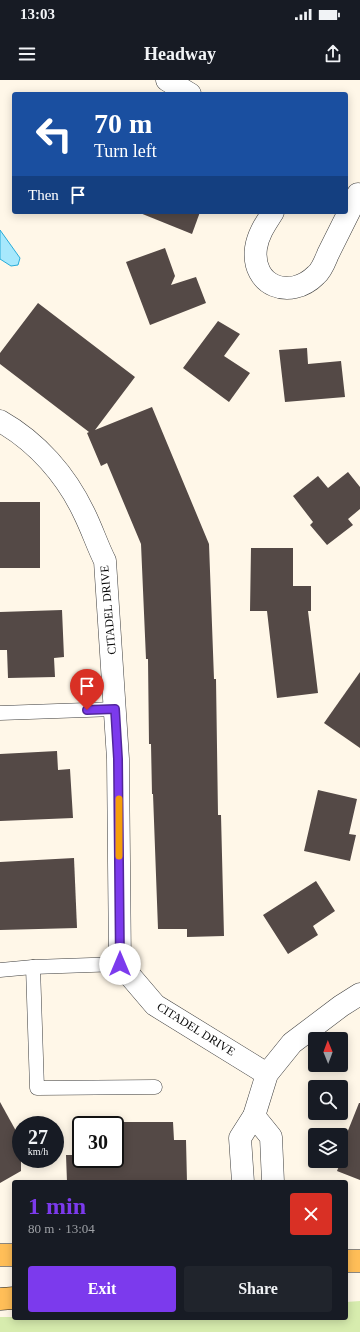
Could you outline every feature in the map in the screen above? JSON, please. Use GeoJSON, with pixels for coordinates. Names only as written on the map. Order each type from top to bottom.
{"type":"FeatureCollection","features":[{"type":"Feature","properties":{"kind":"main road"},"geometry":{"type":"LineString","coordinates":[[0,1255],[12,1255]]}},
{"type":"Feature","properties":{"kind":"main road"},"geometry":{"type":"LineString","coordinates":[[348,1261],[360,1261]]}},
{"type":"Feature","properties":{"kind":"main road"},"geometry":{"type":"LineString","coordinates":[[0,1299],[12,1298]]}},
{"type":"Feature","properties":{"kind":"street"},"geometry":{"type":"LineString","coordinates":[[167,80],[187,92]]}},
{"type":"Feature","properties":{"kind":"street"},"geometry":{"type":"LineString","coordinates":[[348,208],[355,192]]}},
{"type":"Feature","properties":{"kind":"street"},"geometry":{"type":"LineString","coordinates":[[272,214],[259,234],[256,248],[256,260],[261,273],[267,282],[277,287],[290,288],[305,285],[318,274],[345,214]]}},
{"type":"Feature","properties":{"kind":"street","name":"CITADEL DRIVE"},"geometry":{"type":"LineString","coordinates":[[0,421],[33,444],[53,465],[71,488],[85,513],[94,540],[105,561],[118,759],[120,964],[155,1005],[267,1074]]}},
{"type":"Feature","properties":{"kind":"street"},"geometry":{"type":"LineString","coordinates":[[243,1180],[240,1138],[254,1116],[267,1074],[292,1043],[341,1006],[360,994]]}},
{"type":"Feature","properties":{"kind":"street"},"geometry":{"type":"LineString","coordinates":[[254,1116],[271,1137],[273,1180]]}},
{"type":"Feature","properties":{"kind":"lane"},"geometry":{"type":"LineString","coordinates":[[0,713],[115,709]]}},
{"type":"Feature","properties":{"kind":"lane"},"geometry":{"type":"LineString","coordinates":[[0,970],[32,967],[120,964]]}},
{"type":"Feature","properties":{"kind":"lane"},"geometry":{"type":"LineString","coordinates":[[32,967],[37,1088],[155,1087]]}},
{"type":"Feature","properties":{"kind":"green space"},"geometry":{"type":"Polygon","coordinates":[[[360,1301],[360,1332],[0,1332],[0,1317],[12,1317],[12,1320],[348,1320],[348,1302],[360,1301]]]}},
{"type":"Feature","properties":{"kind":"water"},"geometry":{"type":"Polygon","coordinates":[[[0,230],[20,258],[18,265],[11,266],[0,259],[0,230]]]}},
{"type":"Feature","properties":{"kind":"building"},"geometry":{"type":"Polygon","coordinates":[[[142,214],[199,214],[192,234],[142,214]]]}},
{"type":"Feature","properties":{"kind":"building"},"geometry":{"type":"Polygon","coordinates":[[[165,248],[175,276],[171,285],[196,277],[206,303],[150,325],[126,262],[165,248]]]}},
{"type":"Feature","properties":{"kind":"building"},"geometry":{"type":"Polygon","coordinates":[[[38,303],[135,377],[95,430],[152,407],[209,544],[214,679],[216,679],[218,815],[221,815],[224,936],[187,937],[187,929],[158,929],[151,744],[149,744],[148,659],[146,659],[141,544],[107,463],[101,466],[87,433],[89,432],[0,364],[0,353],[38,303]]]}},
{"type":"Feature","properties":{"kind":"building"},"geometry":{"type":"Polygon","coordinates":[[[218,321],[240,334],[224,356],[250,373],[229,402],[183,368],[218,321]]]}},
{"type":"Feature","properties":{"kind":"building"},"geometry":{"type":"Polygon","coordinates":[[[307,348],[308,364],[341,361],[345,397],[285,402],[279,350],[307,348]]]}},
{"type":"Feature","properties":{"kind":"building"},"geometry":{"type":"Polygon","coordinates":[[[348,472],[360,487],[360,509],[348,519],[353,525],[327,545],[310,525],[313,522],[293,496],[318,476],[328,488],[348,472]]]}},
{"type":"Feature","properties":{"kind":"building"},"geometry":{"type":"Polygon","coordinates":[[[0,502],[40,502],[40,568],[0,568],[0,502]]]}},
{"type":"Feature","properties":{"kind":"building"},"geometry":{"type":"Polygon","coordinates":[[[251,548],[293,548],[293,586],[311,586],[311,611],[308,611],[318,693],[277,698],[267,611],[250,611],[251,548]]]}},
{"type":"Feature","properties":{"kind":"building"},"geometry":{"type":"Polygon","coordinates":[[[62,610],[64,657],[54,658],[55,677],[8,678],[7,650],[0,650],[0,612],[62,610]]]}},
{"type":"Feature","properties":{"kind":"building"},"geometry":{"type":"Polygon","coordinates":[[[360,672],[360,748],[324,723],[360,672]]]}},
{"type":"Feature","properties":{"kind":"building"},"geometry":{"type":"Polygon","coordinates":[[[57,751],[58,770],[70,769],[73,818],[0,821],[0,754],[57,751]]]}},
{"type":"Feature","properties":{"kind":"building"},"geometry":{"type":"Polygon","coordinates":[[[318,790],[357,799],[349,834],[356,835],[350,861],[304,851],[318,790]]]}},
{"type":"Feature","properties":{"kind":"building"},"geometry":{"type":"Polygon","coordinates":[[[74,858],[77,928],[0,930],[0,862],[74,858]]]}},
{"type":"Feature","properties":{"kind":"building"},"geometry":{"type":"Polygon","coordinates":[[[316,881],[335,911],[313,926],[318,935],[288,954],[263,915],[316,881]]]}},
{"type":"Feature","properties":{"kind":"building"},"geometry":{"type":"Polygon","coordinates":[[[0,1102],[12,1124],[12,1168],[21,1168],[21,1171],[0,1183],[0,1102]]]}},
{"type":"Feature","properties":{"kind":"building"},"geometry":{"type":"Polygon","coordinates":[[[360,1103],[360,1180],[337,1171],[338,1168],[348,1168],[348,1130],[360,1103]]]}},
{"type":"Feature","properties":{"kind":"building"},"geometry":{"type":"Polygon","coordinates":[[[124,1122],[173,1122],[174,1140],[186,1140],[187,1180],[67,1180],[66,1155],[72,1155],[72,1168],[124,1168],[124,1122]]]}},
{"type":"Feature","properties":{"kind":"slow traffic"},"geometry":{"type":"LineString","coordinates":[[119,799],[119,856]]}},
{"type":"Feature","properties":{"kind":"route"},"geometry":{"type":"LineString","coordinates":[[87,710],[115,709],[118,759],[120,964]]}}]}
